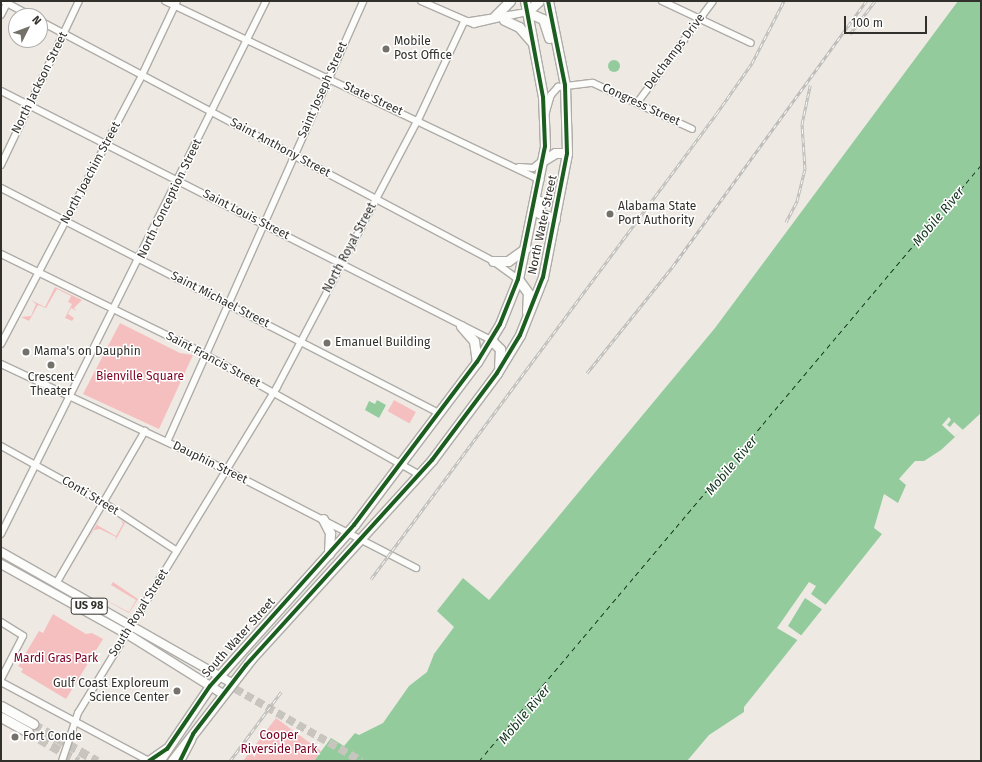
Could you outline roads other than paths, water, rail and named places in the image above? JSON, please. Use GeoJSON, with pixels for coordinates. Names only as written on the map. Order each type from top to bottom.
{"type":"FeatureCollection","features":[{"type":"Feature","properties":{"kind":"highway"},"geometry":{"type":"LineString","coordinates":[[494,16],[510,1]]}},
{"type":"Feature","properties":{"kind":"highway","name":"North Water Street"},"geometry":{"type":"LineString","coordinates":[[349,532],[477,362],[491,340],[518,279],[544,160],[545,115],[525,1]]}},
{"type":"Feature","properties":{"kind":"highway"},"geometry":{"type":"LineString","coordinates":[[527,12],[539,1]]}},
{"type":"Feature","properties":{"kind":"highway","name":"North Water Street"},"geometry":{"type":"LineString","coordinates":[[360,537],[420,475],[497,373],[520,335],[543,277],[567,153],[565,85],[548,1]]}},
{"type":"Feature","properties":{"kind":"highway"},"geometry":{"type":"LineString","coordinates":[[527,12],[538,14],[545,22],[553,54],[563,74]]}},
{"type":"Feature","properties":{"kind":"highway"},"geometry":{"type":"LineString","coordinates":[[504,20],[519,27],[533,44]]}},
{"type":"Feature","properties":{"kind":"highway"},"geometry":{"type":"LineString","coordinates":[[544,160],[553,154],[567,153]]}},
{"type":"Feature","properties":{"kind":"highway"},"geometry":{"type":"LineString","coordinates":[[540,180],[539,212],[555,220]]}},
{"type":"Feature","properties":{"kind":"highway"},"geometry":{"type":"LineString","coordinates":[[493,261],[508,261],[526,248]]}},
{"type":"Feature","properties":{"kind":"highway"},"geometry":{"type":"LineString","coordinates":[[518,279],[528,297],[524,325]]}},
{"type":"Feature","properties":{"kind":"highway"},"geometry":{"type":"LineString","coordinates":[[461,326],[474,341],[477,362]]}},
{"type":"Feature","properties":{"kind":"highway"},"geometry":{"type":"LineString","coordinates":[[491,340],[507,344],[520,335]]}},
{"type":"Feature","properties":{"kind":"highway"},"geometry":{"type":"LineString","coordinates":[[491,340],[501,355],[497,373]]}},
{"type":"Feature","properties":{"kind":"highway"},"geometry":{"type":"LineString","coordinates":[[323,519],[330,533],[329,554]]}},
{"type":"Feature","properties":{"kind":"highway","name":"South Water Street"},"geometry":{"type":"LineString","coordinates":[[166,749],[219,675],[349,532]]}},
{"type":"Feature","properties":{"kind":"highway","name":"South Water Street"},"geometry":{"type":"LineString","coordinates":[[177,759],[193,734],[232,683],[360,537]]}},
{"type":"Feature","properties":{"kind":"highway"},"geometry":{"type":"LineString","coordinates":[[1,706],[33,724]]}},
{"type":"Feature","properties":{"kind":"highway"},"geometry":{"type":"LineString","coordinates":[[1,718],[28,732]]}},
{"type":"Feature","properties":{"kind":"highway"},"geometry":{"type":"LineString","coordinates":[[159,761],[166,749]]}},
{"type":"Feature","properties":{"kind":"main road"},"geometry":{"type":"LineString","coordinates":[[1,552],[57,586],[132,624],[232,683]]}},
{"type":"Feature","properties":{"kind":"main road","name":"US 98"},"geometry":{"type":"LineString","coordinates":[[1,555],[121,624]]}},
{"type":"Feature","properties":{"kind":"main road","name":"US 98"},"geometry":{"type":"LineString","coordinates":[[1,561],[57,586]]}},
{"type":"Feature","properties":{"kind":"main road"},"geometry":{"type":"LineString","coordinates":[[1,564],[126,634],[223,694]]}},
{"type":"Feature","properties":{"kind":"main road","name":"South Water Street"},"geometry":{"type":"LineString","coordinates":[[149,761],[166,749]]}},
{"type":"Feature","properties":{"kind":"street","name":"North Jackson Street"},"geometry":{"type":"LineString","coordinates":[[1,165],[79,1]]}},
{"type":"Feature","properties":{"kind":"street","name":"State Street"},"geometry":{"type":"LineString","coordinates":[[165,1],[176,3],[247,40],[418,120],[540,180]]}},
{"type":"Feature","properties":{"kind":"street","name":"North Conception Street"},"geometry":{"type":"LineString","coordinates":[[1,534],[115,310],[266,1]]}},
{"type":"Feature","properties":{"kind":"street","name":"Saint Joseph Street"},"geometry":{"type":"LineString","coordinates":[[167,442],[227,304],[363,1]]}},
{"type":"Feature","properties":{"kind":"street"},"geometry":{"type":"LineString","coordinates":[[421,1],[464,22],[474,24],[504,20],[527,12]]}},
{"type":"Feature","properties":{"kind":"street"},"geometry":{"type":"LineString","coordinates":[[662,1],[752,43]]}},
{"type":"Feature","properties":{"kind":"street","name":"Delchamps Drive"},"geometry":{"type":"LineString","coordinates":[[637,103],[713,1]]}},
{"type":"Feature","properties":{"kind":"street"},"geometry":{"type":"LineString","coordinates":[[1,15],[6,2],[17,8]]}},
{"type":"Feature","properties":{"kind":"street","name":"North Joachim Street"},"geometry":{"type":"LineString","coordinates":[[1,344],[142,75],[176,3]]}},
{"type":"Feature","properties":{"kind":"street"},"geometry":{"type":"LineString","coordinates":[[464,22],[494,16],[527,12]]}},
{"type":"Feature","properties":{"kind":"street","name":"North Royal Street"},"geometry":{"type":"LineString","coordinates":[[226,470],[274,392],[377,199],[418,120],[464,22]]}},
{"type":"Feature","properties":{"kind":"street","name":"Saint Anthony Street"},"geometry":{"type":"LineString","coordinates":[[48,25],[493,261],[518,279]]}},
{"type":"Feature","properties":{"kind":"street","name":"Congress Street"},"geometry":{"type":"LineString","coordinates":[[565,85],[593,83],[692,129]]}},
{"type":"Feature","properties":{"kind":"street"},"geometry":{"type":"LineString","coordinates":[[545,115],[552,92],[565,85]]}},
{"type":"Feature","properties":{"kind":"street","name":"Saint Louis Street"},"geometry":{"type":"LineString","coordinates":[[1,91],[107,142],[263,224],[491,340]]}},
{"type":"Feature","properties":{"kind":"street","name":"State Street"},"geometry":{"type":"LineString","coordinates":[[515,167],[528,169],[544,160]]}},
{"type":"Feature","properties":{"kind":"street","name":"Saint Michael Street"},"geometry":{"type":"LineString","coordinates":[[1,188],[439,413]]}},
{"type":"Feature","properties":{"kind":"street","name":"Saint Francis Street"},"geometry":{"type":"LineString","coordinates":[[1,254],[206,355],[402,463],[420,475]]}},
{"type":"Feature","properties":{"kind":"street","name":"Dauphin Street"},"geometry":{"type":"LineString","coordinates":[[1,364],[226,470],[360,537],[416,568]]}},
{"type":"Feature","properties":{"kind":"street"},"geometry":{"type":"LineString","coordinates":[[57,586],[145,432]]}},
{"type":"Feature","properties":{"kind":"street","name":"Conti Street"},"geometry":{"type":"LineString","coordinates":[[1,446],[104,503],[177,551]]}},
{"type":"Feature","properties":{"kind":"street","name":"South Royal Street"},"geometry":{"type":"LineString","coordinates":[[62,761],[75,723],[126,634],[226,470]]}},
{"type":"Feature","properties":{"kind":"street"},"geometry":{"type":"LineString","coordinates":[[1,622],[23,636],[1,679]]}},
{"type":"Feature","properties":{"kind":"street"},"geometry":{"type":"LineString","coordinates":[[1,682],[75,723],[149,761]]}},
{"type":"Feature","properties":{"kind":"water","name":"Mobile River"},"geometry":{"type":"Polygon","coordinates":[[[958,1],[981,1],[981,413],[941,450],[924,461],[915,461],[899,479],[906,485],[898,503],[884,494],[874,528],[882,534],[744,707],[744,712],[709,735],[687,761],[314,761],[331,738],[344,746],[355,733],[359,735],[383,723],[409,686],[427,672],[434,654],[454,627],[437,611],[463,578],[489,600],[715,328],[958,1]]]}},
{"type":"Feature","properties":{"kind":"water"},"geometry":{"type":"Polygon","coordinates":[[[614,60],[618,62],[620,66],[618,70],[614,72],[610,70],[608,66],[610,62],[614,60]]]}},
{"type":"Feature","properties":{"kind":"water"},"geometry":{"type":"Polygon","coordinates":[[[377,400],[386,405],[379,418],[365,410],[369,401],[375,404],[377,400]]]}},
{"type":"Feature","properties":{"kind":"tunnel"},"geometry":{"type":"LineString","coordinates":[[225,683],[361,761]]}},
{"type":"Feature","properties":{"kind":"tunnel"},"geometry":{"type":"LineString","coordinates":[[33,724],[97,761]]}},
{"type":"Feature","properties":{"kind":"tunnel"},"geometry":{"type":"LineString","coordinates":[[28,732],[78,761]]}},
{"type":"Feature","properties":{"kind":"railway"},"geometry":{"type":"LineString","coordinates":[[371,579],[717,113],[752,63],[784,1]]}},
{"type":"Feature","properties":{"kind":"railway"},"geometry":{"type":"LineString","coordinates":[[587,373],[673,266],[866,1]]}},
{"type":"Feature","properties":{"kind":"railway"},"geometry":{"type":"LineString","coordinates":[[850,34],[875,1]]}},
{"type":"Feature","properties":{"kind":"railway"},"geometry":{"type":"LineString","coordinates":[[786,222],[797,201],[805,169],[802,124],[810,85]]}},
{"type":"Feature","properties":{"kind":"railway"},"geometry":{"type":"LineString","coordinates":[[230,761],[281,692]]}},
{"type":"Feature","properties":{"kind":"place","name":"Mobile Post Office"},"geometry":{"type":"Point","coordinates":[386,49]}},
{"type":"Feature","properties":{"kind":"place","name":"Alabama State Port Authority"},"geometry":{"type":"Point","coordinates":[610,214]}},
{"type":"Feature","properties":{"kind":"place","name":"Emanuel Building"},"geometry":{"type":"Point","coordinates":[327,343]}},
{"type":"Feature","properties":{"kind":"place","name":"Mama's on Dauphin"},"geometry":{"type":"Point","coordinates":[26,352]}},
{"type":"Feature","properties":{"kind":"place","name":"Crescent Theater"},"geometry":{"type":"Point","coordinates":[51,365]}},
{"type":"Feature","properties":{"kind":"place","name":"Gulf Coast Exploreum Science Center"},"geometry":{"type":"Point","coordinates":[177,691]}},
{"type":"Feature","properties":{"kind":"place","name":"Fort Conde"},"geometry":{"type":"Point","coordinates":[15,737]}},
{"type":"Feature","properties":{"kind":"park label","name":"Bienville Square"},"geometry":{"type":"Point","coordinates":[140,377]}},
{"type":"Feature","properties":{"kind":"park label","name":"Mardi Gras Park"},"geometry":{"type":"Point","coordinates":[56,659]}},
{"type":"Feature","properties":{"kind":"park label","name":"Cooper Riverside Park"},"geometry":{"type":"Point","coordinates":[279,743]}}]}
